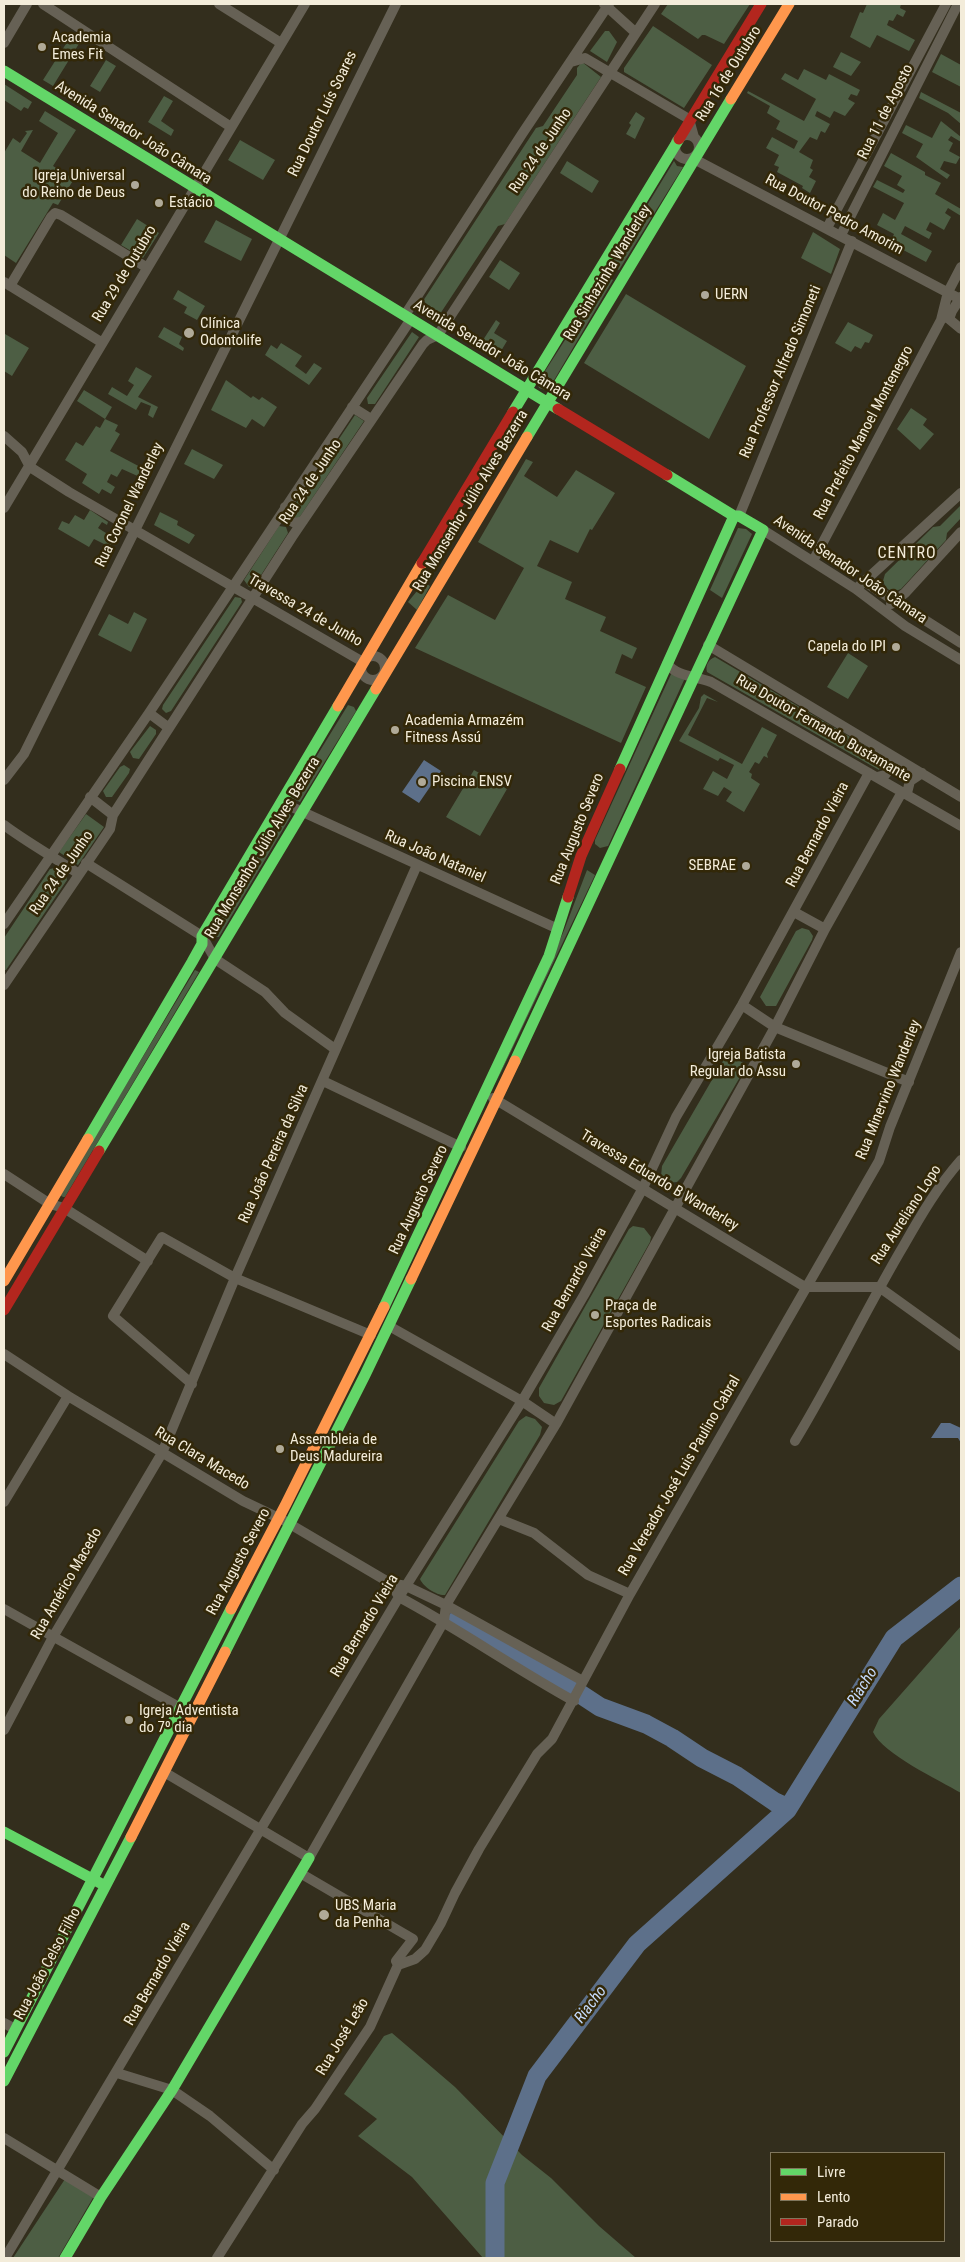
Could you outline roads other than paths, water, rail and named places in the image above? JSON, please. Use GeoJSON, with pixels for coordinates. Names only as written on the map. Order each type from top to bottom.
{"type":"FeatureCollection","features":[{"type":"Feature","properties":{"kind":"main road","name":"Rua 16 de Outubro"},"geometry":{"type":"LineString","coordinates":[[673,146],[761,4]]}},
{"type":"Feature","properties":{"kind":"main road","name":"Rua 16 de Outubro"},"geometry":{"type":"LineString","coordinates":[[696,156],[789,4]]}},
{"type":"Feature","properties":{"kind":"main road"},"geometry":{"type":"LineString","coordinates":[[740,38],[762,51]]}},
{"type":"Feature","properties":{"kind":"main road","name":"Avenida Senador João Câmara"},"geometry":{"type":"LineString","coordinates":[[4,71],[278,239],[763,530]]}},
{"type":"Feature","properties":{"kind":"main road","name":"Rua Sinhazinha Wanderley"},"geometry":{"type":"LineString","coordinates":[[527,389],[673,146]]}},
{"type":"Feature","properties":{"kind":"main road","name":"Rua Sinhazinha Wanderley"},"geometry":{"type":"LineString","coordinates":[[548,402],[696,156]]}},
{"type":"Feature","properties":{"kind":"main road"},"geometry":{"type":"LineString","coordinates":[[602,265],[622,278]]}},
{"type":"Feature","properties":{"kind":"main road","name":"Rua Monsenhor Júlio Alves Bezerra"},"geometry":{"type":"LineString","coordinates":[[4,1310],[384,674],[429,575],[447,545],[527,389]]}},
{"type":"Feature","properties":{"kind":"main road","name":"Rua Monsenhor Júlio Alves Bezerra"},"geometry":{"type":"LineString","coordinates":[[4,1280],[192,962],[202,944],[202,936],[362,662],[429,575],[447,545],[548,402]]}},
{"type":"Feature","properties":{"kind":"main road","name":"Rua Augusto Severo"},"geometry":{"type":"LineString","coordinates":[[106,1886],[164,1772],[284,1521],[549,956],[556,928],[581,856],[667,664],[737,516]]}},
{"type":"Feature","properties":{"kind":"main road","name":"Rua Augusto Severo"},"geometry":{"type":"LineString","coordinates":[[92,1879],[179,1707],[365,1375],[497,1100],[763,530]]}},
{"type":"Feature","properties":{"kind":"main road"},"geometry":{"type":"LineString","coordinates":[[588,840],[599,851],[605,868]]}},
{"type":"Feature","properties":{"kind":"main road"},"geometry":{"type":"LineString","coordinates":[[581,856],[586,852],[613,850]]}},
{"type":"Feature","properties":{"kind":"main road"},"geometry":{"type":"LineString","coordinates":[[354,1370],[365,1375]]}},
{"type":"Feature","properties":{"kind":"main road"},"geometry":{"type":"LineString","coordinates":[[4,1832],[106,1886]]}},
{"type":"Feature","properties":{"kind":"main road"},"geometry":{"type":"LineString","coordinates":[[65,2258],[101,2197],[172,2090],[309,1858]]}},
{"type":"Feature","properties":{"kind":"main road","name":"Rua João Celso Filho"},"geometry":{"type":"LineString","coordinates":[[4,2052],[92,1879]]}},
{"type":"Feature","properties":{"kind":"main road","name":"Rua João Celso Filho"},"geometry":{"type":"LineString","coordinates":[[4,2082],[106,1886]]}},
{"type":"Feature","properties":{"kind":"street"},"geometry":{"type":"LineString","coordinates":[[4,43],[27,4]]}},
{"type":"Feature","properties":{"kind":"street"},"geometry":{"type":"LineString","coordinates":[[43,4],[231,126]]}},
{"type":"Feature","properties":{"kind":"street"},"geometry":{"type":"LineString","coordinates":[[219,4],[281,44]]}},
{"type":"Feature","properties":{"kind":"street","name":"Rua 29 de Outubro"},"geometry":{"type":"LineString","coordinates":[[4,508],[101,342],[305,4]]}},
{"type":"Feature","properties":{"kind":"street","name":"Rua Doutor Luís Soares"},"geometry":{"type":"LineString","coordinates":[[278,239],[396,4]]}},
{"type":"Feature","properties":{"kind":"street","name":"Rua 24 de Junho"},"geometry":{"type":"LineString","coordinates":[[5,982],[110,829],[113,815],[292,537],[423,344],[438,335],[655,4]]}},
{"type":"Feature","properties":{"kind":"street","name":"Rua 11 de Agosto"},"geometry":{"type":"LineString","coordinates":[[827,228],[946,4]]}},
{"type":"Feature","properties":{"kind":"street","name":"Rua 11 de Agosto"},"geometry":{"type":"LineString","coordinates":[[841,235],[958,4]]}},
{"type":"Feature","properties":{"kind":"street"},"geometry":{"type":"LineString","coordinates":[[607,5],[636,33]]}},
{"type":"Feature","properties":{"kind":"street","name":"Rua 24 de Junho"},"geometry":{"type":"LineString","coordinates":[[4,924],[50,854],[149,713],[274,525],[352,406],[522,134],[607,5]]}},
{"type":"Feature","properties":{"kind":"street"},"geometry":{"type":"LineString","coordinates":[[571,62],[585,58],[689,119],[694,138],[699,146],[696,156],[690,159],[680,158],[673,146],[684,135],[694,138]]}},
{"type":"Feature","properties":{"kind":"street"},"geometry":{"type":"LineString","coordinates":[[878,132],[890,137]]}},
{"type":"Feature","properties":{"kind":"street","name":"Rua Doutor Pedro Amorim"},"geometry":{"type":"LineString","coordinates":[[696,156],[827,228],[961,298]]}},
{"type":"Feature","properties":{"kind":"street"},"geometry":{"type":"LineString","coordinates":[[101,342],[7,284],[55,213],[146,267]]}},
{"type":"Feature","properties":{"kind":"street","name":"Rua Coronel Wanderley"},"geometry":{"type":"LineString","coordinates":[[4,780],[24,754],[278,239]]}},
{"type":"Feature","properties":{"kind":"street","name":"Rua Professor Alfredo Simoneti"},"geometry":{"type":"LineString","coordinates":[[737,516],[852,241]]}},
{"type":"Feature","properties":{"kind":"street","name":"Rua Prefeito Manoel Montenegro"},"geometry":{"type":"LineString","coordinates":[[813,561],[942,320],[948,292],[961,266]]}},
{"type":"Feature","properties":{"kind":"street","name":"Rua Prefeito Manoel Montenegro"},"geometry":{"type":"LineString","coordinates":[[942,320],[952,311],[961,298]]}},
{"type":"Feature","properties":{"kind":"street"},"geometry":{"type":"LineString","coordinates":[[952,311],[949,318],[961,329]]}},
{"type":"Feature","properties":{"kind":"street"},"geometry":{"type":"LineString","coordinates":[[942,320],[961,334]]}},
{"type":"Feature","properties":{"kind":"street"},"geometry":{"type":"LineString","coordinates":[[352,406],[371,419]]}},
{"type":"Feature","properties":{"kind":"street"},"geometry":{"type":"LineString","coordinates":[[4,436],[22,452],[30,466]]}},
{"type":"Feature","properties":{"kind":"street","name":"Travessa 24 de Junho"},"geometry":{"type":"LineString","coordinates":[[30,466],[135,530],[362,662]]}},
{"type":"Feature","properties":{"kind":"street"},"geometry":{"type":"LineString","coordinates":[[856,589],[961,493]]}},
{"type":"Feature","properties":{"kind":"street"},"geometry":{"type":"LineString","coordinates":[[285,507],[287,519],[295,523],[303,521]]}},
{"type":"Feature","properties":{"kind":"street"},"geometry":{"type":"LineString","coordinates":[[274,525],[280,523],[287,525],[292,530],[292,537]]}},
{"type":"Feature","properties":{"kind":"street","name":"Avenida Senador João Câmara"},"geometry":{"type":"LineString","coordinates":[[763,530],[856,589],[905,626],[961,660]]}},
{"type":"Feature","properties":{"kind":"street"},"geometry":{"type":"LineString","coordinates":[[884,610],[905,593],[961,532]]}},
{"type":"Feature","properties":{"kind":"street","name":"Avenida Senador João Câmara"},"geometry":{"type":"LineString","coordinates":[[865,582],[961,643]]}},
{"type":"Feature","properties":{"kind":"street"},"geometry":{"type":"LineString","coordinates":[[874,603],[884,602],[885,597],[882,592]]}},
{"type":"Feature","properties":{"kind":"street","name":"Rua Doutor Fernando Bustamante"},"geometry":{"type":"LineString","coordinates":[[708,645],[961,796]]}},
{"type":"Feature","properties":{"kind":"street"},"geometry":{"type":"LineString","coordinates":[[368,657],[378,657],[384,663],[384,674],[375,680],[368,680],[361,672],[362,662],[368,657]]}},
{"type":"Feature","properties":{"kind":"street","name":"Rua Doutor Fernando Bustamante"},"geometry":{"type":"LineString","coordinates":[[667,664],[682,675],[694,676],[711,682],[961,826]]}},
{"type":"Feature","properties":{"kind":"street"},"geometry":{"type":"LineString","coordinates":[[149,713],[169,728]]}},
{"type":"Feature","properties":{"kind":"street","name":"Rua Bernardo Vieira"},"geometry":{"type":"LineString","coordinates":[[5,2258],[59,2171],[399,1597],[522,1401],[584,1295],[643,1188],[676,1117],[873,775],[885,775],[889,768],[888,752]]}},
{"type":"Feature","properties":{"kind":"street"},"geometry":{"type":"LineString","coordinates":[[164,1772],[309,1858],[444,1621],[446,1605],[556,1424],[775,1027],[825,929],[907,792],[910,781],[922,773]]}},
{"type":"Feature","properties":{"kind":"street"},"geometry":{"type":"LineString","coordinates":[[90,797],[113,815]]}},
{"type":"Feature","properties":{"kind":"street","name":"Rua João Nataniel"},"geometry":{"type":"LineString","coordinates":[[281,802],[556,928]]}},
{"type":"Feature","properties":{"kind":"street"},"geometry":{"type":"LineString","coordinates":[[4,825],[34,847],[50,854],[79,874]]}},
{"type":"Feature","properties":{"kind":"street"},"geometry":{"type":"LineString","coordinates":[[86,863],[202,936],[215,959],[265,992],[285,1013],[335,1049]]}},
{"type":"Feature","properties":{"kind":"street","name":"Rua João Pereira da Silva"},"geometry":{"type":"LineString","coordinates":[[161,1454],[235,1278],[417,865]]}},
{"type":"Feature","properties":{"kind":"street","name":"Rua Bernardo Vieira"},"geometry":{"type":"LineString","coordinates":[[794,912],[825,929]]}},
{"type":"Feature","properties":{"kind":"street","name":"Rua Minervino Wanderley"},"geometry":{"type":"LineString","coordinates":[[805,1287],[879,1160],[961,952]]}},
{"type":"Feature","properties":{"kind":"street"},"geometry":{"type":"LineString","coordinates":[[742,1004],[775,1027],[909,1082]]}},
{"type":"Feature","properties":{"kind":"street"},"geometry":{"type":"LineString","coordinates":[[323,1081],[460,1147]]}},
{"type":"Feature","properties":{"kind":"street","name":"Travessa Eduardo B Wanderley"},"geometry":{"type":"LineString","coordinates":[[485,1094],[805,1287]]}},
{"type":"Feature","properties":{"kind":"street","name":"Rua Aureliano Lopo"},"geometry":{"type":"LineString","coordinates":[[879,1287],[929,1202],[961,1160]]}},
{"type":"Feature","properties":{"kind":"street"},"geometry":{"type":"LineString","coordinates":[[4,1174],[50,1204],[64,1208],[148,1261]]}},
{"type":"Feature","properties":{"kind":"street"},"geometry":{"type":"LineString","coordinates":[[192,1384],[113,1316],[162,1237],[235,1278],[371,1335]]}},
{"type":"Feature","properties":{"kind":"street"},"geometry":{"type":"LineString","coordinates":[[805,1287],[879,1287],[961,1346]]}},
{"type":"Feature","properties":{"kind":"street","name":"Rua Vereador José Luis Paulino Cabral"},"geometry":{"type":"LineString","coordinates":[[583,1681],[630,1594],[805,1287]]}},
{"type":"Feature","properties":{"kind":"street"},"geometry":{"type":"LineString","coordinates":[[795,1441],[814,1410],[879,1287]]}},
{"type":"Feature","properties":{"kind":"street"},"geometry":{"type":"LineString","coordinates":[[389,1326],[522,1401],[556,1424]]}},
{"type":"Feature","properties":{"kind":"street","name":"Rua Clara Macedo"},"geometry":{"type":"LineString","coordinates":[[4,1354],[161,1454],[243,1501],[284,1521],[390,1582],[406,1586],[446,1605],[583,1681]]}},
{"type":"Feature","properties":{"kind":"street"},"geometry":{"type":"LineString","coordinates":[[4,1502],[68,1396]]}},
{"type":"Feature","properties":{"kind":"street","name":"Rua Américo Macedo"},"geometry":{"type":"LineString","coordinates":[[4,1730],[53,1637],[161,1454]]}},
{"type":"Feature","properties":{"kind":"street"},"geometry":{"type":"LineString","coordinates":[[499,1519],[534,1533],[588,1575],[630,1594]]}},
{"type":"Feature","properties":{"kind":"street","name":"Rua Clara Macedo"},"geometry":{"type":"LineString","coordinates":[[390,1582],[399,1597]]}},
{"type":"Feature","properties":{"kind":"street"},"geometry":{"type":"LineString","coordinates":[[399,1597],[444,1621],[540,1682],[574,1701]]}},
{"type":"Feature","properties":{"kind":"street"},"geometry":{"type":"LineString","coordinates":[[4,1609],[179,1707]]}},
{"type":"Feature","properties":{"kind":"street"},"geometry":{"type":"LineString","coordinates":[[398,1965],[415,1959],[425,1950],[484,1841],[537,1754],[552,1739],[583,1681]]}},
{"type":"Feature","properties":{"kind":"street","name":"Rua José Leão"},"geometry":{"type":"LineString","coordinates":[[217,2258],[302,2124],[315,2109],[370,2027],[398,1965],[396,1962],[413,1939],[300,1873]]}},
{"type":"Feature","properties":{"kind":"street"},"geometry":{"type":"LineString","coordinates":[[4,2023],[15,2029]]}},
{"type":"Feature","properties":{"kind":"street"},"geometry":{"type":"LineString","coordinates":[[117,2073],[172,2090],[210,2116],[274,2170]]}},
{"type":"Feature","properties":{"kind":"street"},"geometry":{"type":"LineString","coordinates":[[4,2138],[101,2197]]}},
{"type":"Feature","properties":{"kind":"water","name":"Piscina ENSV"},"geometry":{"type":"Polygon","coordinates":[[[424,760],[441,771],[419,803],[402,792],[424,760]]]}},
{"type":"Feature","properties":{"kind":"water"},"geometry":{"type":"Polygon","coordinates":[[[941,1423],[950,1423],[961,1428],[961,1443],[958,1438],[931,1438],[941,1423]]]}},
{"type":"Feature","properties":{"kind":"waterway","name":"Riacho"},"geometry":{"type":"LineString","coordinates":[[495,2258],[495,2183],[537,2076],[637,1944],[787,1810],[894,1638],[961,1586]]}},
{"type":"Feature","properties":{"kind":"waterway","name":"Riacho"},"geometry":{"type":"LineString","coordinates":[[457,1620],[559,1680],[600,1707],[646,1724],[672,1738],[702,1758],[737,1776],[775,1802],[788,1808]]}},
{"type":"Feature","properties":{"kind":"place","name":"Academia Emes Fit"},"geometry":{"type":"Point","coordinates":[42,47]}},
{"type":"Feature","properties":{"kind":"place","name":"Igreja Universal do Reino de Deus"},"geometry":{"type":"Point","coordinates":[135,185]}},
{"type":"Feature","properties":{"kind":"place","name":"Estácio"},"geometry":{"type":"Point","coordinates":[159,203]}},
{"type":"Feature","properties":{"kind":"place","name":"UERN"},"geometry":{"type":"Point","coordinates":[705,295]}},
{"type":"Feature","properties":{"kind":"place","name":"Clínica Odontolife"},"geometry":{"type":"Point","coordinates":[189,333]}},
{"type":"Feature","properties":{"kind":"place","name":"Capela do IPI"},"geometry":{"type":"Point","coordinates":[896,647]}},
{"type":"Feature","properties":{"kind":"place","name":"Academia Armazém Fitness Assú"},"geometry":{"type":"Point","coordinates":[395,730]}},
{"type":"Feature","properties":{"kind":"place","name":"Piscina ENSV"},"geometry":{"type":"Point","coordinates":[422,782]}},
{"type":"Feature","properties":{"kind":"place","name":"SEBRAE"},"geometry":{"type":"Point","coordinates":[746,866]}},
{"type":"Feature","properties":{"kind":"place","name":"Igreja Batista Regular do Assu"},"geometry":{"type":"Point","coordinates":[796,1064]}},
{"type":"Feature","properties":{"kind":"place","name":"Praça de Esportes Radicais"},"geometry":{"type":"Point","coordinates":[595,1315]}},
{"type":"Feature","properties":{"kind":"place","name":"Assembleia de Deus Madureira"},"geometry":{"type":"Point","coordinates":[280,1449]}},
{"type":"Feature","properties":{"kind":"place","name":"Igreja Adventista do 7º dia"},"geometry":{"type":"Point","coordinates":[129,1720]}},
{"type":"Feature","properties":{"kind":"place","name":"UBS Maria da Penha"},"geometry":{"type":"Point","coordinates":[324,1915]}},
{"type":"Feature","properties":{"kind":"district","name":"CENTRO"},"geometry":{"type":"Point","coordinates":[907,554]}}]}
